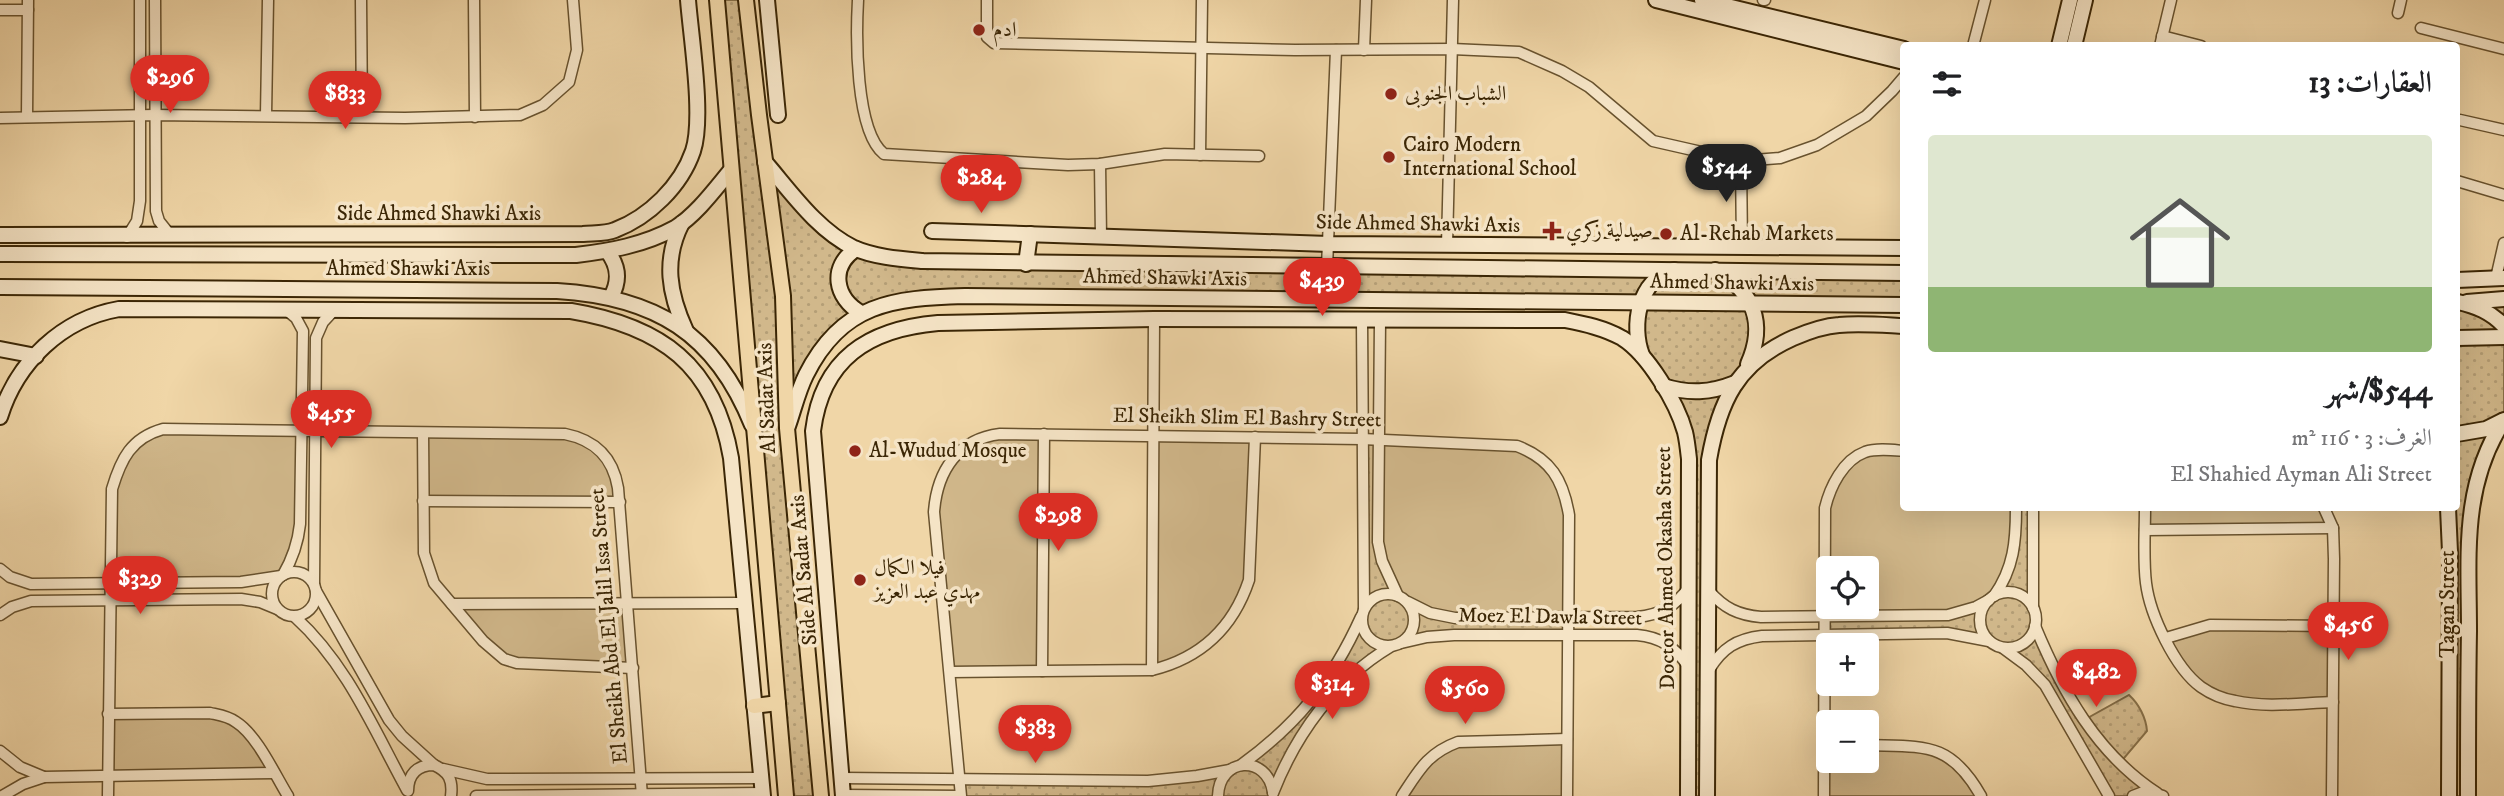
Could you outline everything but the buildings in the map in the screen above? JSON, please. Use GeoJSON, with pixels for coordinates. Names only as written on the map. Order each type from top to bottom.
{"type":"FeatureCollection","features":[{"type":"Feature","properties":{"kind":"main road","name":"Al Sadat Axis"},"geometry":{"type":"LineString","coordinates":[[717,0],[786,796]]}},
{"type":"Feature","properties":{"kind":"main road","name":"Al Sadat Axis"},"geometry":{"type":"LineString","coordinates":[[746,0],[783,296],[788,428],[821,796]]}},
{"type":"Feature","properties":{"kind":"main road"},"geometry":{"type":"LineString","coordinates":[[754,706],[778,703]]}},
{"type":"Feature","properties":{"kind":"street"},"geometry":{"type":"LineString","coordinates":[[127,237],[139,212],[140,0]]}},
{"type":"Feature","properties":{"kind":"street"},"geometry":{"type":"LineString","coordinates":[[155,0],[156,211],[171,237]]}},
{"type":"Feature","properties":{"kind":"street"},"geometry":{"type":"LineString","coordinates":[[266,116],[268,0]]}},
{"type":"Feature","properties":{"kind":"street"},"geometry":{"type":"LineString","coordinates":[[361,0],[362,116]]}},
{"type":"Feature","properties":{"kind":"street"},"geometry":{"type":"LineString","coordinates":[[474,0],[475,117]]}},
{"type":"Feature","properties":{"kind":"street"},"geometry":{"type":"LineString","coordinates":[[0,118],[475,117],[529,113],[554,97],[569,82],[577,50],[573,0]]}},
{"type":"Feature","properties":{"kind":"street"},"geometry":{"type":"LineString","coordinates":[[767,0],[778,115]]}},
{"type":"Feature","properties":{"kind":"street"},"geometry":{"type":"LineString","coordinates":[[858,0],[861,93],[873,142],[884,153],[1035,164],[1100,164],[1155,155],[1259,156]]}},
{"type":"Feature","properties":{"kind":"street"},"geometry":{"type":"LineString","coordinates":[[987,0],[987,37],[994,43],[1519,52],[1562,71],[1589,87],[1653,141],[1741,161],[1780,158],[1817,145],[1868,114],[1900,80]]}},
{"type":"Feature","properties":{"kind":"street"},"geometry":{"type":"LineString","coordinates":[[1200,155],[1202,0]]}},
{"type":"Feature","properties":{"kind":"street"},"geometry":{"type":"LineString","coordinates":[[1364,50],[1366,0]]}},
{"type":"Feature","properties":{"kind":"street"},"geometry":{"type":"LineString","coordinates":[[1447,245],[1453,0]]}},
{"type":"Feature","properties":{"kind":"street"},"geometry":{"type":"LineString","coordinates":[[1656,0],[1900,61]]}},
{"type":"Feature","properties":{"kind":"street"},"geometry":{"type":"LineString","coordinates":[[1702,0],[1900,49]]}},
{"type":"Feature","properties":{"kind":"street"},"geometry":{"type":"LineString","coordinates":[[1974,42],[1985,0]]}},
{"type":"Feature","properties":{"kind":"street"},"geometry":{"type":"LineString","coordinates":[[2060,42],[2070,0]]}},
{"type":"Feature","properties":{"kind":"street"},"geometry":{"type":"LineString","coordinates":[[2075,42],[2085,0]]}},
{"type":"Feature","properties":{"kind":"street"},"geometry":{"type":"LineString","coordinates":[[2161,41],[2171,0]]}},
{"type":"Feature","properties":{"kind":"street"},"geometry":{"type":"LineString","coordinates":[[2398,13],[2402,0]]}},
{"type":"Feature","properties":{"kind":"street","name":"Side Ahmed Shawki Axis"},"geometry":{"type":"LineString","coordinates":[[0,235],[171,237],[569,234],[614,231],[660,202],[680,178],[693,150],[697,121],[688,2]]}},
{"type":"Feature","properties":{"kind":"street"},"geometry":{"type":"LineString","coordinates":[[0,10],[28,5],[27,117]]}},
{"type":"Feature","properties":{"kind":"street"},"geometry":{"type":"LineString","coordinates":[[2421,28],[2504,49]]}},
{"type":"Feature","properties":{"kind":"street"},"geometry":{"type":"LineString","coordinates":[[1326,267],[1336,50]]}},
{"type":"Feature","properties":{"kind":"street"},"geometry":{"type":"LineString","coordinates":[[2460,120],[2504,130]]}},
{"type":"Feature","properties":{"kind":"street"},"geometry":{"type":"LineString","coordinates":[[1741,161],[1742,247]]}},
{"type":"Feature","properties":{"kind":"street","name":"Ahmed Shawki Axis"},"geometry":{"type":"LineString","coordinates":[[765,162],[811,215],[839,238],[856,248],[893,258],[923,261],[1900,273]]}},
{"type":"Feature","properties":{"kind":"street"},"geometry":{"type":"LineString","coordinates":[[1100,164],[1101,237]]}},
{"type":"Feature","properties":{"kind":"street","name":"Ahmed Shawki Axis"},"geometry":{"type":"LineString","coordinates":[[0,254],[576,255],[642,243],[682,222],[731,170]]}},
{"type":"Feature","properties":{"kind":"street"},"geometry":{"type":"LineString","coordinates":[[2460,182],[2504,195]]}},
{"type":"Feature","properties":{"kind":"street"},"geometry":{"type":"LineString","coordinates":[[682,222],[674,242],[670,276],[673,298],[687,332]]}},
{"type":"Feature","properties":{"kind":"street","name":"Side Ahmed Shawki Axis"},"geometry":{"type":"LineString","coordinates":[[932,231],[1329,244],[1900,248]]}},
{"type":"Feature","properties":{"kind":"street"},"geometry":{"type":"LineString","coordinates":[[1026,264],[1030,234]]}},
{"type":"Feature","properties":{"kind":"street"},"geometry":{"type":"LineString","coordinates":[[2460,280],[2500,278],[2504,243]]}},
{"type":"Feature","properties":{"kind":"street"},"geometry":{"type":"LineString","coordinates":[[856,248],[841,264],[838,285],[847,304],[861,313]]}},
{"type":"Feature","properties":{"kind":"street"},"geometry":{"type":"LineString","coordinates":[[607,251],[617,270],[617,284],[611,297]]}},
{"type":"Feature","properties":{"kind":"street"},"geometry":{"type":"LineString","coordinates":[[1641,357],[1636,322],[1641,303],[1658,279],[1669,271],[1679,269]]}},
{"type":"Feature","properties":{"kind":"street"},"geometry":{"type":"LineString","coordinates":[[1701,269],[1715,270],[1730,278],[1751,304],[1757,326],[1750,365]]}},
{"type":"Feature","properties":{"kind":"street","name":"Ahmed Shawki Axis"},"geometry":{"type":"LineString","coordinates":[[0,287],[557,291],[611,297],[659,314],[687,332],[710,354],[730,380],[754,429]]}},
{"type":"Feature","properties":{"kind":"street"},"geometry":{"type":"LineString","coordinates":[[144,309],[145,289]]}},
{"type":"Feature","properties":{"kind":"street"},"geometry":{"type":"LineString","coordinates":[[386,290],[386,310]]}},
{"type":"Feature","properties":{"kind":"street","name":"Ahmed Shawki Axis"},"geometry":{"type":"LineString","coordinates":[[788,428],[805,378],[819,354],[837,332],[861,313],[881,305],[912,299],[965,296],[1900,305]]}},
{"type":"Feature","properties":{"kind":"street"},"geometry":{"type":"LineString","coordinates":[[2460,303],[2504,299]]}},
{"type":"Feature","properties":{"kind":"street"},"geometry":{"type":"LineString","coordinates":[[2460,304],[2489,313],[2504,326]]}},
{"type":"Feature","properties":{"kind":"street"},"geometry":{"type":"LineString","coordinates":[[0,417],[11,390],[36,356],[64,329],[81,319],[119,309],[571,310],[630,325],[653,336],[675,352],[701,378],[716,402],[726,429],[731,458],[762,795],[476,796]]}},
{"type":"Feature","properties":{"kind":"street"},"geometry":{"type":"LineString","coordinates":[[277,609],[272,592],[292,560],[300,524],[303,331],[296,318],[285,309]]}},
{"type":"Feature","properties":{"kind":"street"},"geometry":{"type":"LineString","coordinates":[[295,617],[304,614],[316,600],[316,338],[323,322],[335,309]]}},
{"type":"Feature","properties":{"kind":"street"},"geometry":{"type":"LineString","coordinates":[[1152,670],[1154,319],[1565,320],[1607,331],[1625,340],[1641,357]]}},
{"type":"Feature","properties":{"kind":"street","name":"Side Al Sadat Axis"},"geometry":{"type":"LineString","coordinates":[[843,796],[813,431],[818,405],[828,380],[838,365],[852,352],[886,333],[921,324],[1154,319]]}},
{"type":"Feature","properties":{"kind":"street"},"geometry":{"type":"LineString","coordinates":[[1362,320],[1361,625],[1368,639],[1390,647]]}},
{"type":"Feature","properties":{"kind":"street"},"geometry":{"type":"LineString","coordinates":[[1380,321],[1378,542],[1381,561],[1398,596]]}},
{"type":"Feature","properties":{"kind":"street"},"geometry":{"type":"LineString","coordinates":[[1750,365],[1783,343],[1819,329],[1839,324],[1900,326]]}},
{"type":"Feature","properties":{"kind":"street"},"geometry":{"type":"LineString","coordinates":[[2460,338],[2504,337]]}},
{"type":"Feature","properties":{"kind":"street"},"geometry":{"type":"LineString","coordinates":[[0,349],[36,356]]}},
{"type":"Feature","properties":{"kind":"street","name":"Doctor Ahmed Okasha Street"},"geometry":{"type":"LineString","coordinates":[[1641,357],[1676,408],[1685,433],[1689,459],[1688,796]]}},
{"type":"Feature","properties":{"kind":"street","name":"Doctor Ahmed Okasha Street"},"geometry":{"type":"LineString","coordinates":[[1707,796],[1709,460],[1714,431],[1723,406],[1735,383],[1750,365]]}},
{"type":"Feature","properties":{"kind":"street"},"geometry":{"type":"LineString","coordinates":[[1663,386],[1700,393],[1735,383]]}},
{"type":"Feature","properties":{"kind":"street"},"geometry":{"type":"LineString","coordinates":[[2460,433],[2486,429],[2503,420]]}},
{"type":"Feature","properties":{"kind":"street","name":"Tagan Street"},"geometry":{"type":"LineString","coordinates":[[2470,793],[2469,523],[2472,496],[2484,457],[2503,420]]}},
{"type":"Feature","properties":{"kind":"street","name":"El Sheikh Abd El Jalil Issa Street"},"geometry":{"type":"LineString","coordinates":[[107,796],[112,489],[122,459],[140,438],[163,429],[565,434],[591,442],[610,462],[616,474],[642,795]]}},
{"type":"Feature","properties":{"kind":"street"},"geometry":{"type":"LineString","coordinates":[[423,433],[424,553],[427,568],[434,583],[493,651],[517,663],[633,668]]}},
{"type":"Feature","properties":{"kind":"street","name":"El Sheikh Slim El Bashry Street"},"geometry":{"type":"LineString","coordinates":[[960,796],[934,512],[935,495],[941,478],[956,454],[979,439],[1000,434],[1044,434],[1362,439],[1517,446],[1534,452],[1548,464],[1559,479],[1566,496],[1569,515],[1567,796]]}},
{"type":"Feature","properties":{"kind":"street"},"geometry":{"type":"LineString","coordinates":[[1042,671],[1044,434]]}},
{"type":"Feature","properties":{"kind":"street"},"geometry":{"type":"LineString","coordinates":[[950,672],[1152,670],[1174,665],[1195,654],[1213,640],[1242,600],[1249,580],[1255,437]]}},
{"type":"Feature","properties":{"kind":"street"},"geometry":{"type":"LineString","coordinates":[[1825,556],[1825,508],[1833,483],[1854,459],[1866,451],[1900,451]]}},
{"type":"Feature","properties":{"kind":"street"},"geometry":{"type":"LineString","coordinates":[[1690,494],[1709,494]]}},
{"type":"Feature","properties":{"kind":"street"},"geometry":{"type":"LineString","coordinates":[[424,501],[620,502]]}},
{"type":"Feature","properties":{"kind":"street"},"geometry":{"type":"LineString","coordinates":[[1989,641],[1981,626],[1980,616],[2012,563],[2016,511]]}},
{"type":"Feature","properties":{"kind":"street"},"geometry":{"type":"LineString","coordinates":[[2033,511],[2033,609],[2035,626],[2050,660],[2092,733],[2121,766],[2160,794]]}},
{"type":"Feature","properties":{"kind":"street"},"geometry":{"type":"LineString","coordinates":[[2145,511],[2146,583],[2153,611],[2188,674],[2201,687],[2216,696],[2250,704],[2333,702]]}},
{"type":"Feature","properties":{"kind":"street"},"geometry":{"type":"LineString","coordinates":[[2325,511],[2333,528],[2332,796]]}},
{"type":"Feature","properties":{"kind":"street","name":"Tagan Street"},"geometry":{"type":"LineString","coordinates":[[2447,793],[2448,511]]}},
{"type":"Feature","properties":{"kind":"street"},"geometry":{"type":"LineString","coordinates":[[2145,530],[2333,528]]}},
{"type":"Feature","properties":{"kind":"street"},"geometry":{"type":"LineString","coordinates":[[2450,552],[2469,552]]}},
{"type":"Feature","properties":{"kind":"street"},"geometry":{"type":"LineString","coordinates":[[0,569],[10,577],[31,584],[242,582],[291,572],[300,573],[315,587],[389,720],[402,736],[449,775],[452,796]]}},
{"type":"Feature","properties":{"kind":"street","name":"Moez El Dawla Street"},"geometry":{"type":"LineString","coordinates":[[1408,603],[1430,613],[1455,618],[1650,616],[1673,606],[1689,587]]}},
{"type":"Feature","properties":{"kind":"street"},"geometry":{"type":"LineString","coordinates":[[1709,591],[1732,611],[1746,616],[1816,617]]}},
{"type":"Feature","properties":{"kind":"street"},"geometry":{"type":"LineString","coordinates":[[842,778],[1148,781],[1230,770],[1241,765],[1282,733],[1302,713],[1336,665],[1362,613],[1375,597],[1390,593],[1398,596],[1408,603],[1414,620],[1413,629],[1401,643],[1365,663],[1343,682],[1294,747],[1273,794]]}},
{"type":"Feature","properties":{"kind":"street"},"geometry":{"type":"LineString","coordinates":[[1879,616],[1948,615],[1976,607],[2002,593],[2020,595],[2033,609]]}},
{"type":"Feature","properties":{"kind":"street"},"geometry":{"type":"LineString","coordinates":[[0,615],[12,607],[32,601],[242,599],[277,609],[295,617],[312,632],[340,668],[408,793]]}},
{"type":"Feature","properties":{"kind":"street"},"geometry":{"type":"LineString","coordinates":[[452,604],[744,603]]}},
{"type":"Feature","properties":{"kind":"street"},"geometry":{"type":"LineString","coordinates":[[2166,638],[2210,625],[2333,626]]}},
{"type":"Feature","properties":{"kind":"street"},"geometry":{"type":"LineString","coordinates":[[2003,648],[2011,648],[2027,641],[2035,626]]}},
{"type":"Feature","properties":{"kind":"street"},"geometry":{"type":"LineString","coordinates":[[1879,634],[1947,633],[1989,641],[2003,648],[2026,665],[2045,685],[2109,796]]}},
{"type":"Feature","properties":{"kind":"street","name":"Moez El Dawla Street"},"geometry":{"type":"LineString","coordinates":[[1401,643],[1454,635],[1649,636],[1672,647],[1689,666]]}},
{"type":"Feature","properties":{"kind":"street"},"geometry":{"type":"LineString","coordinates":[[1708,671],[1717,656],[1730,645],[1746,638],[1816,635]]}},
{"type":"Feature","properties":{"kind":"street"},"geometry":{"type":"LineString","coordinates":[[108,714],[224,715],[247,731],[288,796]]}},
{"type":"Feature","properties":{"kind":"street"},"geometry":{"type":"LineString","coordinates":[[1402,796],[1429,757],[1443,747],[1458,742],[1567,740]]}},
{"type":"Feature","properties":{"kind":"street"},"geometry":{"type":"LineString","coordinates":[[1879,746],[1926,747],[1942,754],[1957,763],[1981,796]]}},
{"type":"Feature","properties":{"kind":"street"},"geometry":{"type":"LineString","coordinates":[[0,751],[20,767],[44,777]]}},
{"type":"Feature","properties":{"kind":"street"},"geometry":{"type":"LineString","coordinates":[[1241,765],[1259,769],[1271,783],[1273,794]]}},
{"type":"Feature","properties":{"kind":"street"},"geometry":{"type":"LineString","coordinates":[[408,793],[408,782],[418,768],[439,767],[487,779],[761,778]]}},
{"type":"Feature","properties":{"kind":"street"},"geometry":{"type":"LineString","coordinates":[[1218,796],[1223,777],[1230,770]]}},
{"type":"Feature","properties":{"kind":"street"},"geometry":{"type":"LineString","coordinates":[[1824,796],[1825,773]]}},
{"type":"Feature","properties":{"kind":"street"},"geometry":{"type":"LineString","coordinates":[[2,796],[23,784],[44,777],[274,774]]}},
{"type":"Feature","properties":{"kind":"street"},"geometry":{"type":"LineString","coordinates":[[2133,796],[2146,791],[2160,794]]}},
{"type":"Feature","properties":{"kind":"street"},"geometry":{"type":"LineString","coordinates":[[843,796],[960,796]]}},
{"type":"Feature","properties":{"kind":"shaded area"},"geometry":{"type":"Polygon","coordinates":[[[718,0],[746,0],[765,162],[831,232],[882,255],[1900,273],[1900,305],[1752,304],[1755,348],[1714,431],[1707,796],[1688,796],[1685,433],[1645,361],[1641,303],[893,302],[827,343],[787,428],[821,796],[784,796],[718,0]]]}},
{"type":"Feature","properties":{"kind":"shaded area"},"geometry":{"type":"Polygon","coordinates":[[[2504,299],[2504,420],[2472,496],[2474,796],[2449,796],[2448,511],[2460,511],[2460,303],[2504,299]]]}},
{"type":"Feature","properties":{"kind":"shaded area"},"geometry":{"type":"Polygon","coordinates":[[[151,432],[301,432],[300,524],[281,576],[110,584],[117,473],[151,432]]]}},
{"type":"Feature","properties":{"kind":"shaded area"},"geometry":{"type":"Polygon","coordinates":[[[423,433],[565,434],[602,451],[620,502],[423,501],[423,433]]]}},
{"type":"Feature","properties":{"kind":"shaded area"},"geometry":{"type":"Polygon","coordinates":[[[1044,434],[1042,671],[950,672],[934,512],[941,478],[979,439],[1044,434]]]}},
{"type":"Feature","properties":{"kind":"shaded area"},"geometry":{"type":"Polygon","coordinates":[[[1153,435],[1255,437],[1249,580],[1213,641],[1152,670],[1153,435]]]}},
{"type":"Feature","properties":{"kind":"shaded area"},"geometry":{"type":"Polygon","coordinates":[[[1362,439],[1379,440],[1568,618],[1568,635],[1440,635],[1390,647],[1323,708],[1272,796],[961,796],[960,779],[1148,781],[1230,770],[1295,721],[1361,617],[1364,608],[1362,439]]]}},
{"type":"Feature","properties":{"kind":"shaded area"},"geometry":{"type":"Polygon","coordinates":[[[1379,440],[1502,445],[1534,452],[1566,496],[1568,618],[1455,618],[1398,596],[1382,561],[1379,440]]]}},
{"type":"Feature","properties":{"kind":"shaded area"},"geometry":{"type":"Polygon","coordinates":[[[1866,451],[1900,451],[1900,511],[2016,511],[2016,538],[1993,596],[1962,612],[1879,615],[1879,556],[1825,556],[1825,508],[1833,483],[1866,451]]]}},
{"type":"Feature","properties":{"kind":"shaded area"},"geometry":{"type":"Polygon","coordinates":[[[2014,511],[2033,511],[2035,626],[2084,720],[2129,695],[2136,703],[2144,716],[2147,731],[2119,764],[2163,796],[2109,796],[2045,685],[2003,648],[1975,637],[1825,633],[1825,619],[1879,619],[1879,616],[1948,615],[2014,511]]]}},
{"type":"Feature","properties":{"kind":"shaded area"},"geometry":{"type":"Polygon","coordinates":[[[2145,511],[2325,511],[2333,528],[2145,530],[2145,511]]]}},
{"type":"Feature","properties":{"kind":"shaded area"},"geometry":{"type":"Polygon","coordinates":[[[628,603],[633,668],[517,663],[483,641],[452,604],[628,603]]]}},
{"type":"Feature","properties":{"kind":"shaded area"},"geometry":{"type":"Polygon","coordinates":[[[2334,626],[2333,702],[2250,704],[2201,687],[2166,638],[2194,628],[2334,626]]]}},
{"type":"Feature","properties":{"kind":"shaded area"},"geometry":{"type":"Polygon","coordinates":[[[210,713],[236,722],[274,773],[108,775],[108,714],[210,713]]]}},
{"type":"Feature","properties":{"kind":"shaded area"},"geometry":{"type":"Polygon","coordinates":[[[1567,739],[1567,796],[1402,796],[1443,747],[1567,739]]]}},
{"type":"Feature","properties":{"kind":"shaded area"},"geometry":{"type":"Polygon","coordinates":[[[1879,746],[1942,753],[1981,796],[1824,796],[1827,773],[1879,773],[1879,746]]]}},
{"type":"Feature","properties":{"kind":"place","name":"ادم"},"geometry":{"type":"Point","coordinates":[979,30]}},
{"type":"Feature","properties":{"kind":"place","name":"الشباب الجنوبى"},"geometry":{"type":"Point","coordinates":[1391,94]}},
{"type":"Feature","properties":{"kind":"place","name":"Cairo Modern International School"},"geometry":{"type":"Point","coordinates":[1389,157]}},
{"type":"Feature","properties":{"kind":"place","name":"صيدلية زكري"},"geometry":{"type":"Point","coordinates":[1552,231]}},
{"type":"Feature","properties":{"kind":"place","name":"Al-Rehab Markets"},"geometry":{"type":"Point","coordinates":[1666,234]}},
{"type":"Feature","properties":{"kind":"place","name":"Al-Wudud Mosque"},"geometry":{"type":"Point","coordinates":[855,451]}},
{"type":"Feature","properties":{"kind":"place","name":"فيلا الكمال مهدي عبد العزيز"},"geometry":{"type":"Point","coordinates":[860,580]}}]}
